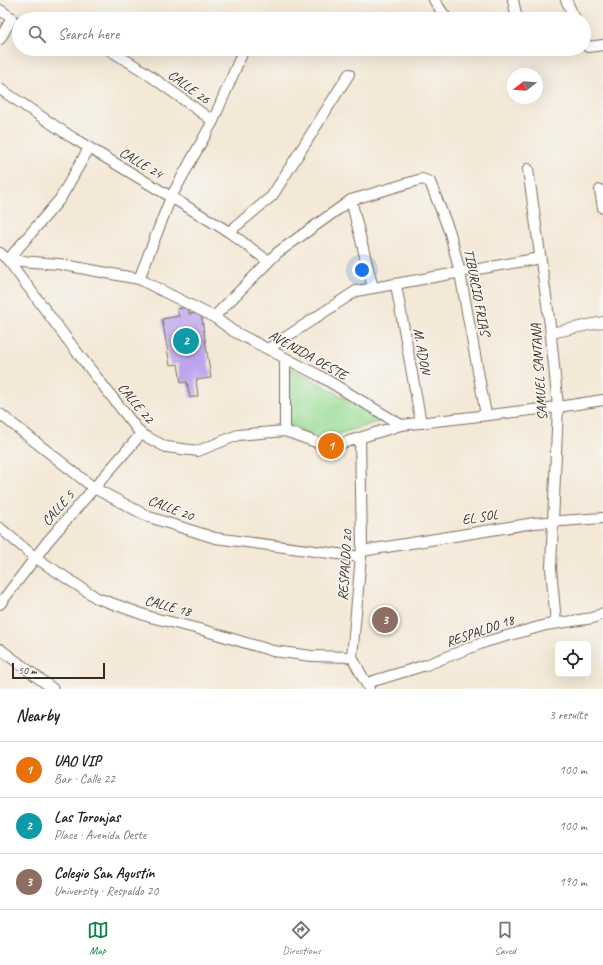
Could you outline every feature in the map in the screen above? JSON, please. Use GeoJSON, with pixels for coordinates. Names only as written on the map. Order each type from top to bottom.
{"type":"FeatureCollection","features":[{"type":"Feature","properties":{"kind":"street"},"geometry":{"type":"LineString","coordinates":[[434,0],[443,12]]}},
{"type":"Feature","properties":{"kind":"street"},"geometry":{"type":"LineString","coordinates":[[513,0],[516,12]]}},
{"type":"Feature","properties":{"kind":"street"},"geometry":{"type":"LineString","coordinates":[[566,0],[572,12]]}},
{"type":"Feature","properties":{"kind":"street"},"geometry":{"type":"LineString","coordinates":[[0,10],[12,17]]}},
{"type":"Feature","properties":{"kind":"street"},"geometry":{"type":"LineString","coordinates":[[0,39],[12,23]]}},
{"type":"Feature","properties":{"kind":"street"},"geometry":{"type":"LineString","coordinates":[[591,47],[603,45]]}},
{"type":"Feature","properties":{"kind":"street","name":"CALLE 26"},"geometry":{"type":"LineString","coordinates":[[119,56],[145,72],[213,121]]}},
{"type":"Feature","properties":{"kind":"street"},"geometry":{"type":"LineString","coordinates":[[139,278],[171,197],[213,121],[241,56]]}},
{"type":"Feature","properties":{"kind":"street"},"geometry":{"type":"LineString","coordinates":[[229,232],[272,196],[349,74]]}},
{"type":"Feature","properties":{"kind":"street","name":"CALLE 24"},"geometry":{"type":"LineString","coordinates":[[0,89],[89,148],[229,232],[268,261]]}},
{"type":"Feature","properties":{"kind":"street"},"geometry":{"type":"LineString","coordinates":[[4,256],[60,199],[89,148]]}},
{"type":"Feature","properties":{"kind":"street","name":"SAMUEL SANTANA"},"geometry":{"type":"LineString","coordinates":[[528,169],[551,333],[558,407],[551,568],[556,623]]}},
{"type":"Feature","properties":{"kind":"street","name":"TIBURCIO FRIAS"},"geometry":{"type":"LineString","coordinates":[[351,200],[422,179],[430,182],[450,233],[460,273],[486,415]]}},
{"type":"Feature","properties":{"kind":"street"},"geometry":{"type":"LineString","coordinates":[[600,190],[603,208]]}},
{"type":"Feature","properties":{"kind":"street"},"geometry":{"type":"LineString","coordinates":[[214,317],[277,253],[351,200],[373,288]]}},
{"type":"Feature","properties":{"kind":"street","name":"AVENIDA OESTE"},"geometry":{"type":"LineString","coordinates":[[4,256],[139,278],[214,317],[233,331],[320,376],[401,425]]}},
{"type":"Feature","properties":{"kind":"street","name":"CALLE 22"},"geometry":{"type":"LineString","coordinates":[[4,256],[140,434],[166,447],[198,451],[238,435],[285,431],[330,447],[401,425]]}},
{"type":"Feature","properties":{"kind":"street"},"geometry":{"type":"LineString","coordinates":[[268,349],[356,291],[540,258]]}},
{"type":"Feature","properties":{"kind":"street","name":"M. ADON"},"geometry":{"type":"LineString","coordinates":[[396,285],[421,423]]}},
{"type":"Feature","properties":{"kind":"street"},"geometry":{"type":"LineString","coordinates":[[551,333],[603,322]]}},
{"type":"Feature","properties":{"kind":"street"},"geometry":{"type":"LineString","coordinates":[[285,358],[285,431]]}},
{"type":"Feature","properties":{"kind":"street"},"geometry":{"type":"LineString","coordinates":[[401,425],[558,407],[603,400]]}},
{"type":"Feature","properties":{"kind":"street","name":"CALLE 20"},"geometry":{"type":"LineString","coordinates":[[0,414],[94,488],[149,517],[207,536],[362,554]]}},
{"type":"Feature","properties":{"kind":"street","name":"CALLE 5"},"geometry":{"type":"LineString","coordinates":[[0,604],[48,541],[140,434]]}},
{"type":"Feature","properties":{"kind":"street","name":"RESPALDO 20"},"geometry":{"type":"LineString","coordinates":[[352,657],[362,554],[360,438]]}},
{"type":"Feature","properties":{"kind":"street","name":"EL SOL"},"geometry":{"type":"LineString","coordinates":[[362,554],[437,538],[534,523],[603,518]]}},
{"type":"Feature","properties":{"kind":"street","name":"CALLE 18"},"geometry":{"type":"LineString","coordinates":[[0,528],[36,558],[97,598],[150,617],[203,630],[273,651],[312,656],[352,657]]}},
{"type":"Feature","properties":{"kind":"street","name":"RESPALDO 18"},"geometry":{"type":"LineString","coordinates":[[368,686],[485,642],[556,623],[593,618],[603,613]]}},
{"type":"Feature","properties":{"kind":"street"},"geometry":{"type":"LineString","coordinates":[[0,649],[53,689]]}},
{"type":"Feature","properties":{"kind":"street"},"geometry":{"type":"LineString","coordinates":[[352,657],[368,686]]}},
{"type":"Feature","properties":{"kind":"green space"},"geometry":{"type":"Polygon","coordinates":[[[290,367],[384,420],[341,433],[330,442],[289,425],[290,367]]]}},
{"type":"Feature","properties":{"kind":"building"},"geometry":{"type":"Polygon","coordinates":[[[187,307],[189,314],[201,313],[211,378],[196,380],[198,396],[190,398],[187,382],[181,383],[178,364],[170,365],[162,319],[179,316],[177,309],[187,307]]]}},
{"type":"Feature","properties":{"kind":"place","name":"Las Toronjas"},"geometry":{"type":"Point","coordinates":[186,341]}},
{"type":"Feature","properties":{"kind":"place","name":"UAO VIP"},"geometry":{"type":"Point","coordinates":[331,446]}},
{"type":"Feature","properties":{"kind":"place","name":"Colegio San Agustín"},"geometry":{"type":"Point","coordinates":[385,620]}}]}
